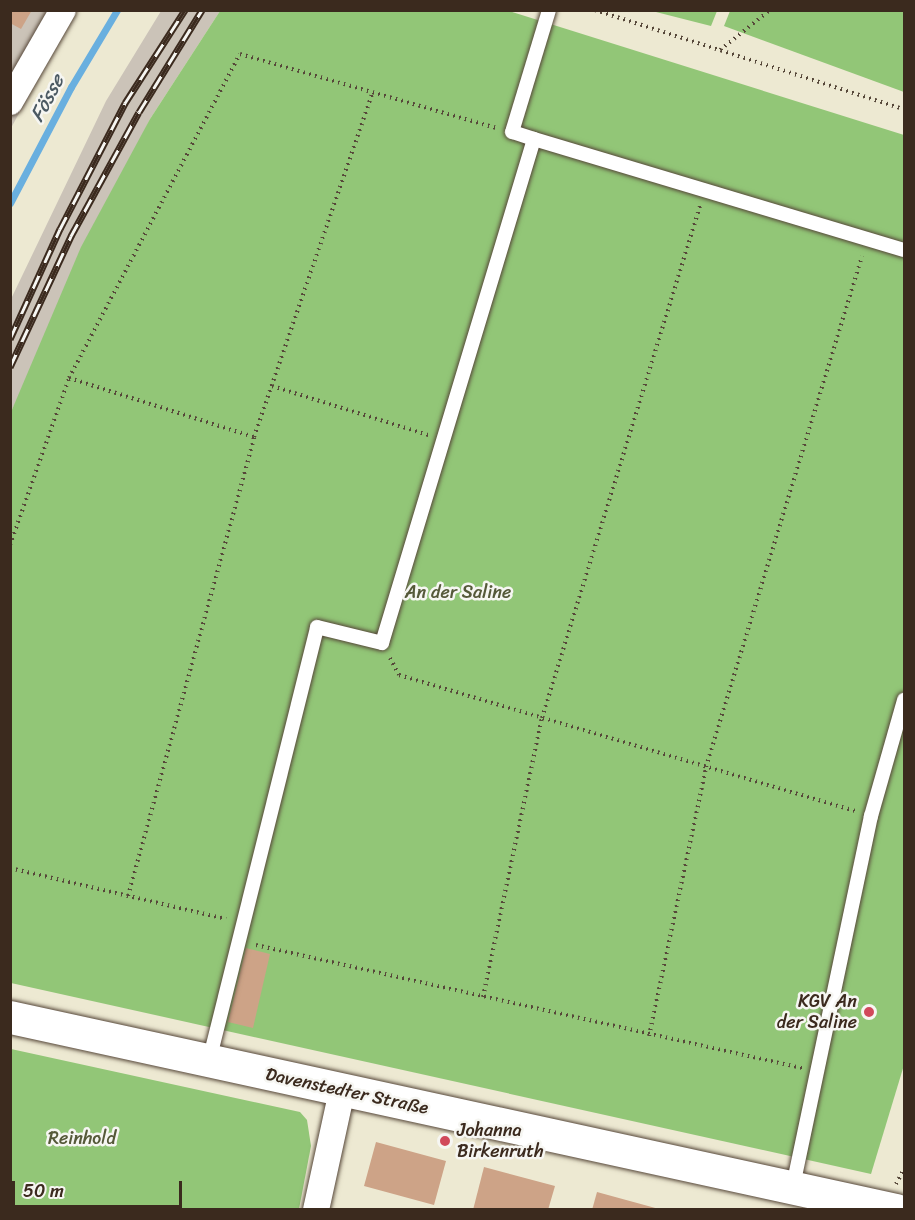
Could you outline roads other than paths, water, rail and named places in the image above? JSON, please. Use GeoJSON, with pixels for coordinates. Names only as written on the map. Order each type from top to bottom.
{"type":"FeatureCollection","features":[{"type":"Feature","properties":{"kind":"street"},"geometry":{"type":"LineString","coordinates":[[14,86],[63,10]]}},
{"type":"Feature","properties":{"kind":"street","name":"Davenstedter Straße"},"geometry":{"type":"LineString","coordinates":[[10,1017],[811,1196],[896,1209]]}},
{"type":"Feature","properties":{"kind":"street"},"geometry":{"type":"LineString","coordinates":[[316,1209],[342,1091]]}},
{"type":"Feature","properties":{"kind":"lane"},"geometry":{"type":"LineString","coordinates":[[549,10],[512,132],[904,250]]}},
{"type":"Feature","properties":{"kind":"lane"},"geometry":{"type":"LineString","coordinates":[[208,1061],[317,627],[382,643],[534,139]]}},
{"type":"Feature","properties":{"kind":"lane"},"geometry":{"type":"LineString","coordinates":[[811,1196],[820,1072],[871,816],[904,700]]}},
{"type":"Feature","properties":{"kind":"waterway","name":"Fösse"},"geometry":{"type":"LineString","coordinates":[[10,203],[71,87],[117,10]]}},
{"type":"Feature","properties":{"kind":"railway"},"geometry":{"type":"LineString","coordinates":[[10,339],[60,229],[125,103],[185,10]]}},
{"type":"Feature","properties":{"kind":"railway"},"geometry":{"type":"LineString","coordinates":[[10,367],[71,236],[139,112],[202,10]]}},
{"type":"Feature","properties":{"kind":"place","name":"KGV An der Saline"},"geometry":{"type":"Point","coordinates":[869,1012]}},
{"type":"Feature","properties":{"kind":"place","name":"Johanna Birkenruth"},"geometry":{"type":"Point","coordinates":[445,1141]}},
{"type":"Feature","properties":{"kind":"park label","name":"An der Saline"},"geometry":{"type":"Point","coordinates":[458,592]}},
{"type":"Feature","properties":{"kind":"park label","name":"Reinhold"},"geometry":{"type":"Point","coordinates":[82,1138]}}]}
